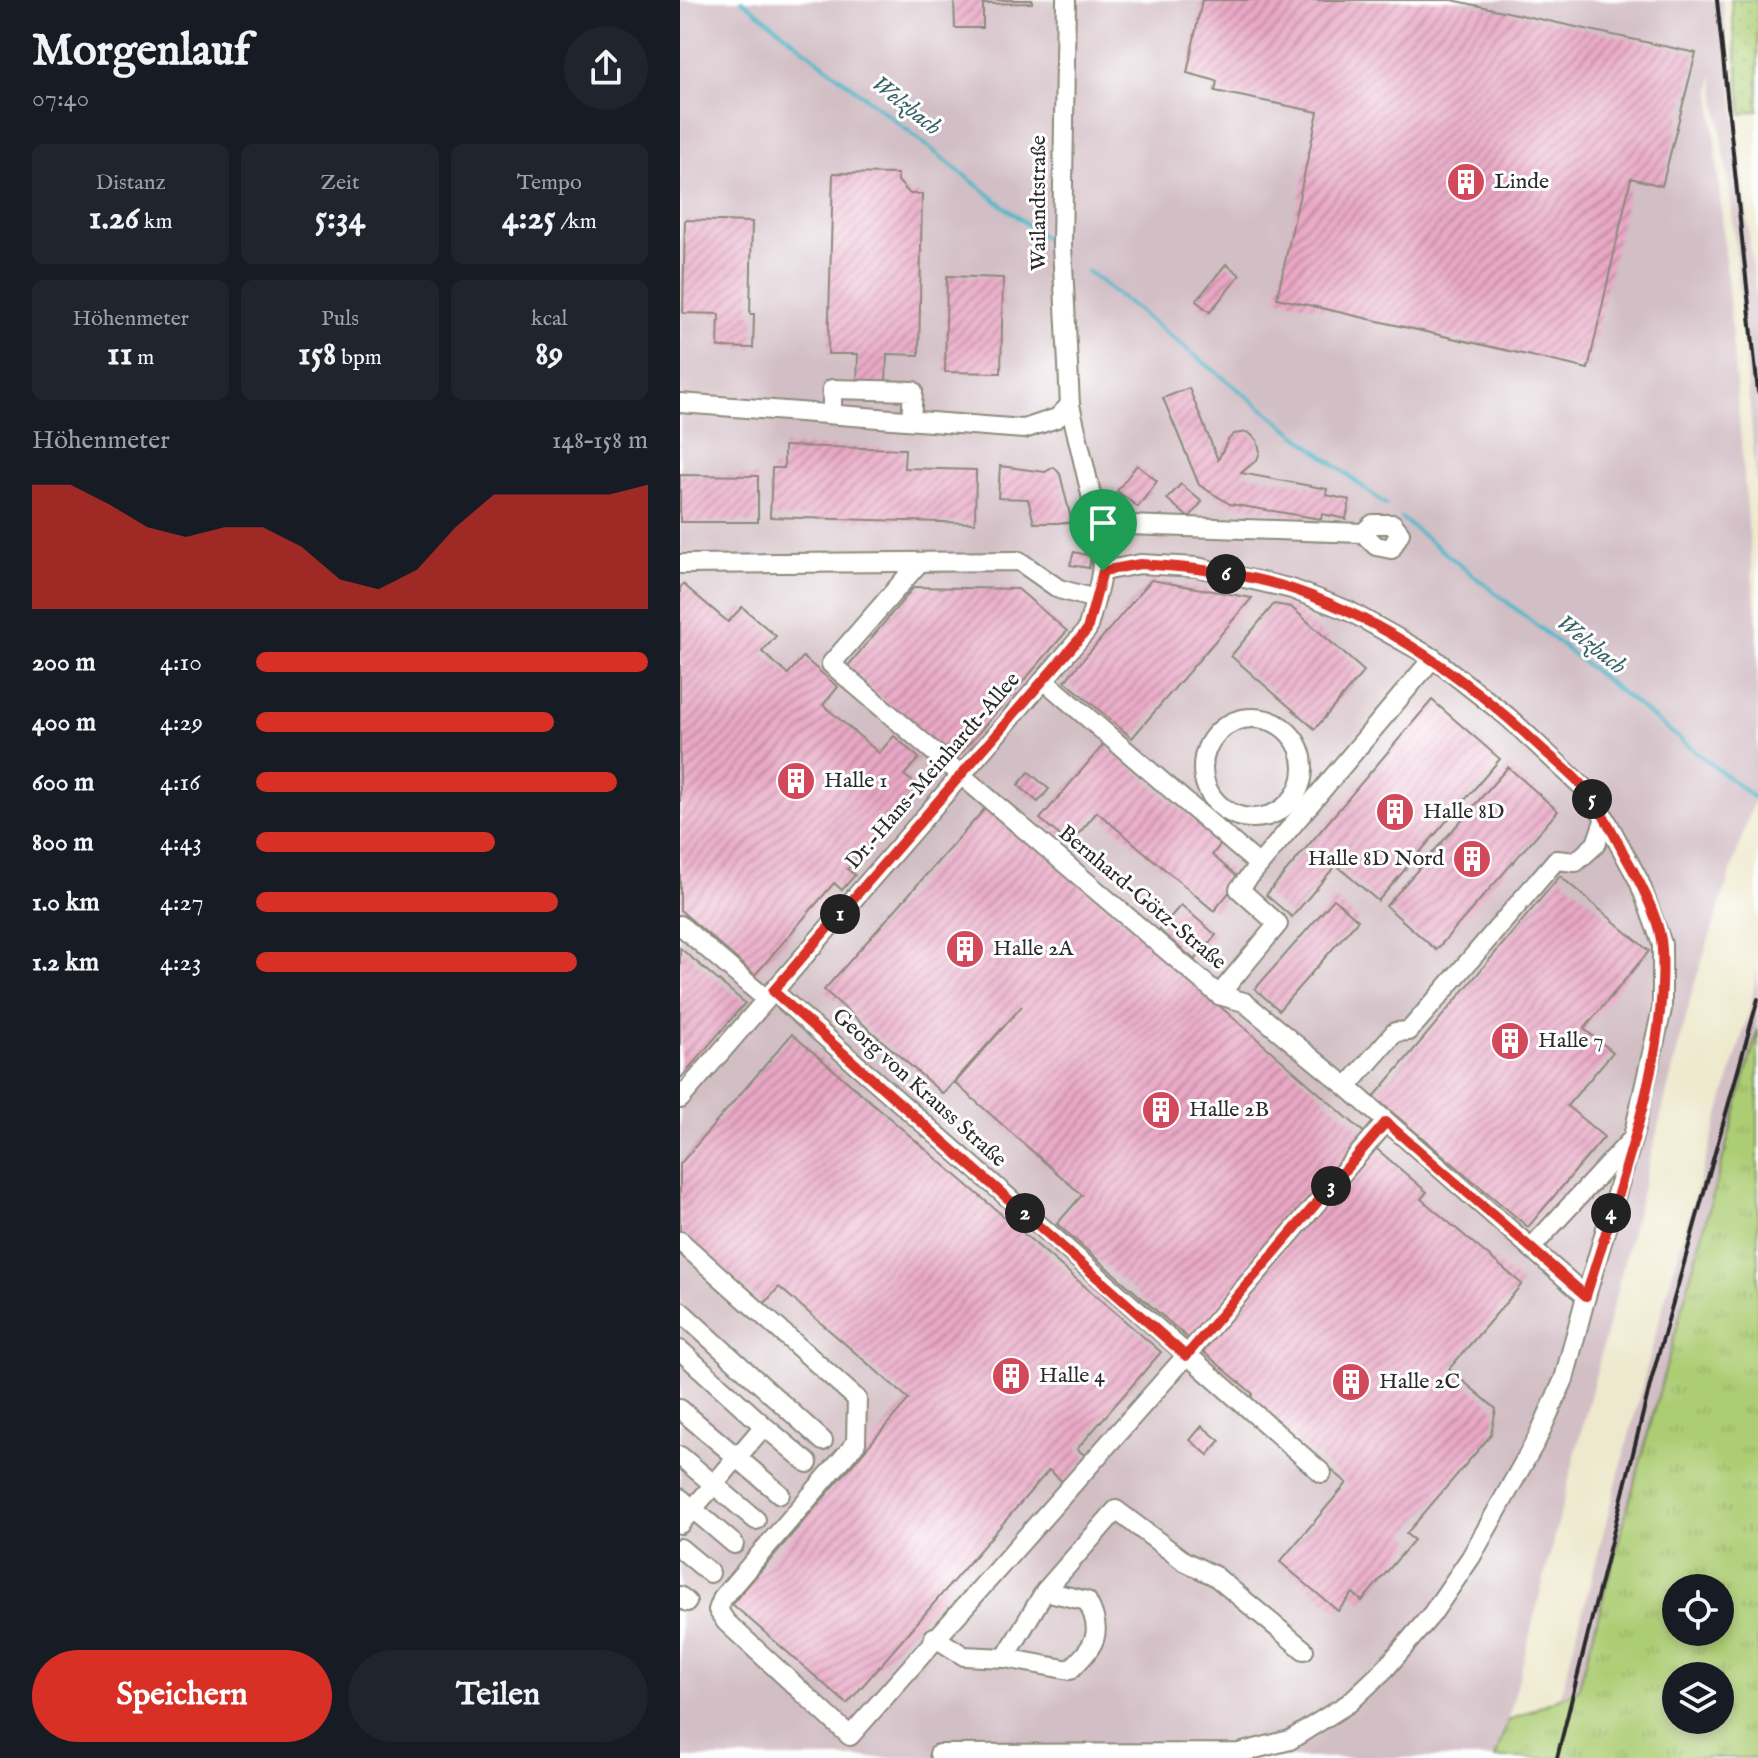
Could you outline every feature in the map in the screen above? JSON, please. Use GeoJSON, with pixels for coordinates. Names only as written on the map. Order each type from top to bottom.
{"type":"FeatureCollection","features":[{"type":"Feature","properties":{"kind":"street","name":"Wailandtstraße"},"geometry":{"type":"LineString","coordinates":[[1066,0],[1062,245],[1070,405],[1098,524]]}},
{"type":"Feature","properties":{"kind":"street"},"geometry":{"type":"LineString","coordinates":[[832,414],[832,389],[913,391],[911,420]]}},
{"type":"Feature","properties":{"kind":"street"},"geometry":{"type":"LineString","coordinates":[[680,403],[1024,429],[1057,418],[1070,405]]}},
{"type":"Feature","properties":{"kind":"street"},"geometry":{"type":"LineString","coordinates":[[1098,524],[1363,533]]}},
{"type":"Feature","properties":{"kind":"street","name":"Dr.-Hans-Meinhardt-Allee"},"geometry":{"type":"LineString","coordinates":[[680,1099],[1087,630],[1103,571],[1104,550],[1098,524]]}},
{"type":"Feature","properties":{"kind":"street"},"geometry":{"type":"LineString","coordinates":[[681,566],[1019,561],[1059,589],[1095,599]]}},
{"type":"Feature","properties":{"kind":"street","name":"Bernhard-Götz-Straße"},"geometry":{"type":"LineString","coordinates":[[918,564],[831,664],[1219,995],[1244,1002],[1347,1087],[1579,1290]]}},
{"type":"Feature","properties":{"kind":"street"},"geometry":{"type":"LineString","coordinates":[[939,1754],[1239,1753],[1290,1740],[1349,1703],[1385,1669],[1432,1614],[1471,1557],[1537,1439],[1559,1391],[1579,1290],[1633,1137],[1662,1009],[1662,944],[1639,881],[1605,818],[1585,789],[1541,748],[1433,658],[1349,611],[1292,589],[1197,567],[1140,564],[1103,571]]}},
{"type":"Feature","properties":{"kind":"street"},"geometry":{"type":"LineString","coordinates":[[1219,995],[1278,924],[1239,889],[1433,658]]}},
{"type":"Feature","properties":{"kind":"street"},"geometry":{"type":"LineString","coordinates":[[1044,680],[1259,865]]}},
{"type":"Feature","properties":{"kind":"street"},"geometry":{"type":"LineString","coordinates":[[1248,716],[1279,723],[1301,748],[1304,776],[1294,800],[1272,815],[1244,818],[1218,805],[1204,783],[1203,756],[1218,729],[1248,716]]}},
{"type":"Feature","properties":{"kind":"street"},"geometry":{"type":"LineString","coordinates":[[1347,1087],[1395,1032],[1409,1031],[1556,860],[1576,862],[1596,844],[1605,818]]}},
{"type":"Feature","properties":{"kind":"street","name":"Georg von Krauss Straße"},"geometry":{"type":"LineString","coordinates":[[680,925],[770,995],[1322,1473]]}},
{"type":"Feature","properties":{"kind":"street"},"geometry":{"type":"LineString","coordinates":[[680,1241],[857,1399],[856,1443],[723,1597],[718,1610],[726,1622],[850,1736],[934,1637],[1186,1356],[1386,1122]]}},
{"type":"Feature","properties":{"kind":"street"},"geometry":{"type":"LineString","coordinates":[[1531,1248],[1633,1137]]}},
{"type":"Feature","properties":{"kind":"street"},"geometry":{"type":"LineString","coordinates":[[680,1311],[823,1441]]}},
{"type":"Feature","properties":{"kind":"street"},"geometry":{"type":"LineString","coordinates":[[680,1350],[808,1463]]}},
{"type":"Feature","properties":{"kind":"street"},"geometry":{"type":"LineString","coordinates":[[680,1409],[780,1494]]}},
{"type":"Feature","properties":{"kind":"street"},"geometry":{"type":"LineString","coordinates":[[680,1524],[686,1504],[714,1485],[764,1426]]}},
{"type":"Feature","properties":{"kind":"street"},"geometry":{"type":"LineString","coordinates":[[680,1456],[756,1520]]}},
{"type":"Feature","properties":{"kind":"street"},"geometry":{"type":"LineString","coordinates":[[686,1504],[734,1544]]}},
{"type":"Feature","properties":{"kind":"street"},"geometry":{"type":"LineString","coordinates":[[1005,1658],[1045,1591],[1116,1510],[1184,1561],[1215,1576],[1304,1650]]}},
{"type":"Feature","properties":{"kind":"street"},"geometry":{"type":"LineString","coordinates":[[680,1548],[710,1573]]}},
{"type":"Feature","properties":{"kind":"street"},"geometry":{"type":"LineString","coordinates":[[934,1637],[964,1656],[1005,1658],[1070,1670],[1090,1650],[1096,1633],[1096,1619],[1087,1601],[1045,1591]]}},
{"type":"Feature","properties":{"kind":"shaded area"},"geometry":{"type":"Polygon","coordinates":[[[680,0],[1722,0],[1758,311],[1758,498],[1731,201],[1713,74],[1711,91],[1758,638],[1758,788],[1693,989],[1508,1721],[1495,1758],[680,1758],[680,0]]]}},
{"type":"Feature","properties":{"kind":"shaded area"},"geometry":{"type":"Polygon","coordinates":[[[1758,964],[1758,1029],[1578,1691],[1544,1758],[1665,1299],[1752,1002],[1758,964]]]}},
{"type":"Feature","properties":{"kind":"green space"},"geometry":{"type":"Polygon","coordinates":[[[1731,0],[1758,0],[1758,110],[1742,114],[1731,0]]]}},
{"type":"Feature","properties":{"kind":"green space"},"geometry":{"type":"Polygon","coordinates":[[[1758,1029],[1758,1758],[1495,1758],[1508,1721],[1578,1690],[1758,1029]]]}},
{"type":"Feature","properties":{"kind":"building"},"geometry":{"type":"Polygon","coordinates":[[[954,0],[1032,0],[1032,3],[983,4],[983,28],[955,28],[954,0]]]}},
{"type":"Feature","properties":{"kind":"building","name":"Linde"},"geometry":{"type":"Polygon","coordinates":[[[1202,0],[1452,0],[1696,53],[1662,186],[1631,178],[1588,369],[1277,298],[1318,112],[1215,91],[1217,81],[1187,73],[1202,0]]]}},
{"type":"Feature","properties":{"kind":"building"},"geometry":{"type":"Polygon","coordinates":[[[833,173],[898,174],[898,181],[910,194],[922,194],[919,355],[887,354],[886,385],[857,384],[858,354],[828,354],[833,173]]]}},
{"type":"Feature","properties":{"kind":"building"},"geometry":{"type":"Polygon","coordinates":[[[685,220],[752,222],[750,314],[754,314],[753,348],[718,347],[719,314],[683,313],[685,220]]]}},
{"type":"Feature","properties":{"kind":"building"},"geometry":{"type":"Polygon","coordinates":[[[1226,264],[1240,275],[1210,312],[1196,301],[1226,264]]]}},
{"type":"Feature","properties":{"kind":"building"},"geometry":{"type":"Polygon","coordinates":[[[947,276],[1003,278],[1001,373],[945,372],[947,276]]]}},
{"type":"Feature","properties":{"kind":"building"},"geometry":{"type":"Polygon","coordinates":[[[1189,388],[1218,460],[1234,434],[1248,432],[1257,440],[1260,452],[1257,460],[1241,473],[1327,489],[1326,495],[1350,500],[1346,519],[1322,514],[1321,519],[1230,504],[1199,485],[1163,398],[1189,388]]]}},
{"type":"Feature","properties":{"kind":"building"},"geometry":{"type":"Polygon","coordinates":[[[784,446],[905,449],[904,468],[976,470],[975,523],[770,517],[772,468],[784,468],[784,446]]]}},
{"type":"Feature","properties":{"kind":"building"},"geometry":{"type":"Polygon","coordinates":[[[1137,465],[1157,481],[1138,507],[1117,491],[1137,465]]]}},
{"type":"Feature","properties":{"kind":"building"},"geometry":{"type":"Polygon","coordinates":[[[1000,466],[1045,472],[1054,467],[1060,474],[1072,523],[1034,523],[1028,499],[998,498],[1000,466]]]}},
{"type":"Feature","properties":{"kind":"building"},"geometry":{"type":"Polygon","coordinates":[[[680,475],[758,476],[758,522],[680,522],[680,475]]]}},
{"type":"Feature","properties":{"kind":"building"},"geometry":{"type":"Polygon","coordinates":[[[1181,484],[1202,502],[1189,518],[1167,499],[1181,484]]]}},
{"type":"Feature","properties":{"kind":"building"},"geometry":{"type":"Polygon","coordinates":[[[1074,552],[1091,556],[1089,568],[1070,565],[1074,552]]]}},
{"type":"Feature","properties":{"kind":"building"},"geometry":{"type":"Polygon","coordinates":[[[1151,580],[1252,598],[1132,738],[1065,681],[1151,580]]]}},
{"type":"Feature","properties":{"kind":"building","name":"Halle 1"},"geometry":{"type":"Polygon","coordinates":[[[683,584],[728,622],[742,607],[776,636],[762,652],[788,674],[803,657],[838,687],[823,705],[879,753],[894,736],[919,758],[904,775],[918,786],[847,869],[855,875],[842,890],[834,883],[755,975],[680,910],[680,588],[683,584]]]}},
{"type":"Feature","properties":{"kind":"building"},"geometry":{"type":"Polygon","coordinates":[[[914,587],[1018,589],[1067,631],[954,761],[847,667],[914,587]]]}},
{"type":"Feature","properties":{"kind":"building"},"geometry":{"type":"Polygon","coordinates":[[[1274,604],[1291,607],[1364,671],[1315,729],[1231,656],[1274,604]]]}},
{"type":"Feature","properties":{"kind":"building","name":"Halle 8D"},"geometry":{"type":"Polygon","coordinates":[[[1432,700],[1500,759],[1378,901],[1336,865],[1292,917],[1266,895],[1432,700]]]}},
{"type":"Feature","properties":{"kind":"building"},"geometry":{"type":"Polygon","coordinates":[[[1104,744],[1221,844],[1212,855],[1240,879],[1214,911],[1097,812],[1070,844],[1040,819],[1104,744]]]}},
{"type":"Feature","properties":{"kind":"building","name":"Halle 8D Nord"},"geometry":{"type":"Polygon","coordinates":[[[1508,767],[1558,811],[1436,950],[1386,906],[1508,767]]]}},
{"type":"Feature","properties":{"kind":"building"},"geometry":{"type":"Polygon","coordinates":[[[1029,772],[1049,789],[1038,802],[1018,785],[1029,772]]]}},
{"type":"Feature","properties":{"kind":"building","name":"Halle 2B"},"geometry":{"type":"Polygon","coordinates":[[[989,804],[1368,1136],[1190,1340],[1057,1224],[1082,1195],[955,1083],[1022,1006],[943,1094],[824,990],[989,804]]]}},
{"type":"Feature","properties":{"kind":"building","name":"Halle 7"},"geometry":{"type":"Polygon","coordinates":[[[1560,876],[1649,951],[1584,1029],[1613,1052],[1567,1106],[1604,1137],[1528,1227],[1374,1097],[1560,876]]]}},
{"type":"Feature","properties":{"kind":"building"},"geometry":{"type":"Polygon","coordinates":[[[1334,899],[1358,920],[1279,1010],[1255,989],[1334,899]]]}},
{"type":"Feature","properties":{"kind":"building"},"geometry":{"type":"Polygon","coordinates":[[[1181,905],[1216,935],[1195,960],[1159,930],[1181,905]]]}},
{"type":"Feature","properties":{"kind":"building"},"geometry":{"type":"Polygon","coordinates":[[[680,948],[745,1003],[680,1079],[680,948]]]}},
{"type":"Feature","properties":{"kind":"building","name":"Halle 4"},"geometry":{"type":"Polygon","coordinates":[[[792,1034],[1161,1352],[1077,1449],[1087,1457],[1064,1483],[1049,1470],[847,1704],[732,1604],[909,1399],[779,1287],[764,1304],[680,1231],[680,1164],[792,1034]]]}},
{"type":"Feature","properties":{"kind":"building","name":"Halle 2C"},"geometry":{"type":"Polygon","coordinates":[[[1371,1144],[1427,1192],[1421,1199],[1522,1284],[1449,1369],[1496,1409],[1491,1435],[1406,1534],[1414,1540],[1362,1601],[1353,1593],[1338,1611],[1280,1562],[1347,1483],[1249,1399],[1253,1394],[1199,1348],[1371,1144]]]}},
{"type":"Feature","properties":{"kind":"building"},"geometry":{"type":"Polygon","coordinates":[[[1202,1426],[1220,1441],[1208,1455],[1190,1440],[1202,1426]]]}},
{"type":"Feature","properties":{"kind":"waterway","name":"Welzbach"},"geometry":{"type":"LineString","coordinates":[[742,0],[1048,241]]}},
{"type":"Feature","properties":{"kind":"waterway","name":"Welzbach"},"geometry":{"type":"LineString","coordinates":[[1087,271],[1386,505]]}},
{"type":"Feature","properties":{"kind":"waterway","name":"Welzbach"},"geometry":{"type":"LineString","coordinates":[[1401,518],[1758,801]]}},
{"type":"Feature","properties":{"kind":"railway"},"geometry":{"type":"LineString","coordinates":[[1717,0],[1758,392]]}},
{"type":"Feature","properties":{"kind":"railway"},"geometry":{"type":"LineString","coordinates":[[1557,1758],[1651,1381],[1758,999]]}},
{"type":"Feature","properties":{"kind":"place","name":"Linde"},"geometry":{"type":"Point","coordinates":[1466,182]}},
{"type":"Feature","properties":{"kind":"place","name":"Halle 1"},"geometry":{"type":"Point","coordinates":[796,781]}},
{"type":"Feature","properties":{"kind":"place","name":"Halle 8D"},"geometry":{"type":"Point","coordinates":[1395,812]}},
{"type":"Feature","properties":{"kind":"place","name":"Halle 8D Nord"},"geometry":{"type":"Point","coordinates":[1472,859]}},
{"type":"Feature","properties":{"kind":"place","name":"Halle 2A"},"geometry":{"type":"Point","coordinates":[965,949]}},
{"type":"Feature","properties":{"kind":"place","name":"Halle 7"},"geometry":{"type":"Point","coordinates":[1510,1041]}},
{"type":"Feature","properties":{"kind":"place","name":"Halle 2B"},"geometry":{"type":"Point","coordinates":[1161,1110]}},
{"type":"Feature","properties":{"kind":"place","name":"Halle 4"},"geometry":{"type":"Point","coordinates":[1011,1376]}},
{"type":"Feature","properties":{"kind":"place","name":"Halle 2C"},"geometry":{"type":"Point","coordinates":[1351,1382]}},
{"type":"Feature","properties":{"kind":"route"},"geometry":{"type":"LineString","coordinates":[[1140,564],[1197,567],[1292,589],[1349,611],[1433,658],[1508,717],[1585,789],[1605,818],[1639,881],[1662,944],[1662,1009],[1633,1137],[1586,1296],[1386,1122],[1186,1356],[773,991],[1087,630],[1103,571],[1140,564]]}}]}
